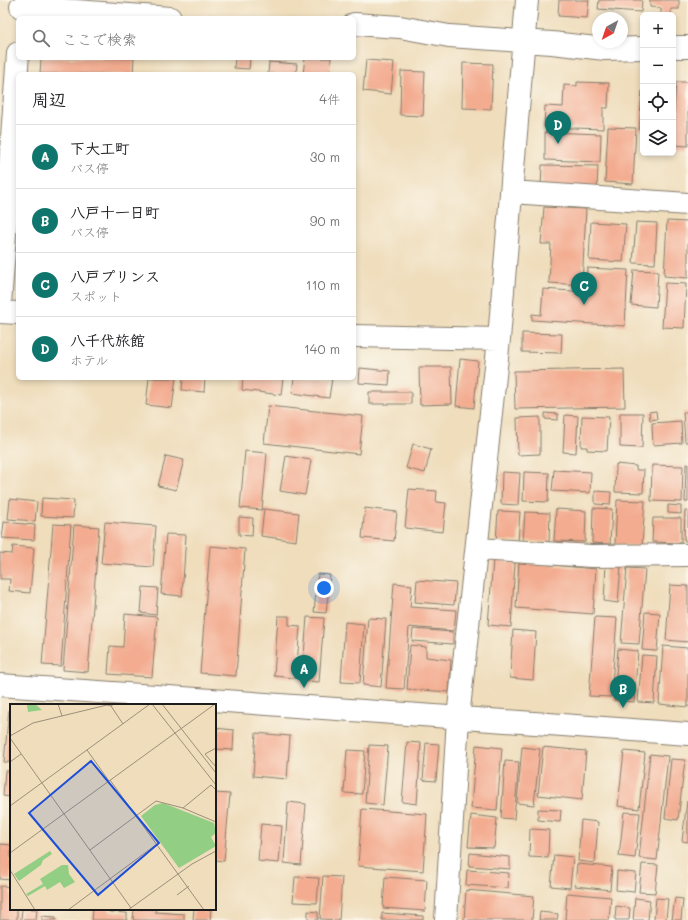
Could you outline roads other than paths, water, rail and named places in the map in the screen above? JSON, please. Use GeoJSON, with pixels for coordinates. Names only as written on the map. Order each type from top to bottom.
{"type":"FeatureCollection","features":[{"type":"Feature","properties":{"kind":"street"},"geometry":{"type":"LineString","coordinates":[[446,920],[458,718],[499,339],[527,0]]}},
{"type":"Feature","properties":{"kind":"street"},"geometry":{"type":"LineString","coordinates":[[21,8],[140,16]]}},
{"type":"Feature","properties":{"kind":"street"},"geometry":{"type":"LineString","coordinates":[[356,24],[400,27],[449,36],[552,43],[605,49],[640,48]]}},
{"type":"Feature","properties":{"kind":"street"},"geometry":{"type":"LineString","coordinates":[[676,47],[688,47]]}},
{"type":"Feature","properties":{"kind":"street"},"geometry":{"type":"LineString","coordinates":[[17,72],[18,60]]}},
{"type":"Feature","properties":{"kind":"street"},"geometry":{"type":"LineString","coordinates":[[0,305],[16,81]]}},
{"type":"Feature","properties":{"kind":"street"},"geometry":{"type":"LineString","coordinates":[[511,192],[688,204]]}},
{"type":"Feature","properties":{"kind":"street"},"geometry":{"type":"LineString","coordinates":[[0,312],[16,313]]}},
{"type":"Feature","properties":{"kind":"street"},"geometry":{"type":"LineString","coordinates":[[356,336],[499,339]]}},
{"type":"Feature","properties":{"kind":"street"},"geometry":{"type":"LineString","coordinates":[[476,549],[591,556],[688,555]]}},
{"type":"Feature","properties":{"kind":"street"},"geometry":{"type":"LineString","coordinates":[[0,685],[688,734]]}},
{"type":"Feature","properties":{"kind":"place","name":"八千代旅館"},"geometry":{"type":"Point","coordinates":[558,144]}},
{"type":"Feature","properties":{"kind":"place","name":"八戸プリンス"},"geometry":{"type":"Point","coordinates":[584,305]}},
{"type":"Feature","properties":{"kind":"place","name":"下大工町"},"geometry":{"type":"Point","coordinates":[304,688]}},
{"type":"Feature","properties":{"kind":"place","name":"八戸十一日町"},"geometry":{"type":"Point","coordinates":[623,708]}}]}
